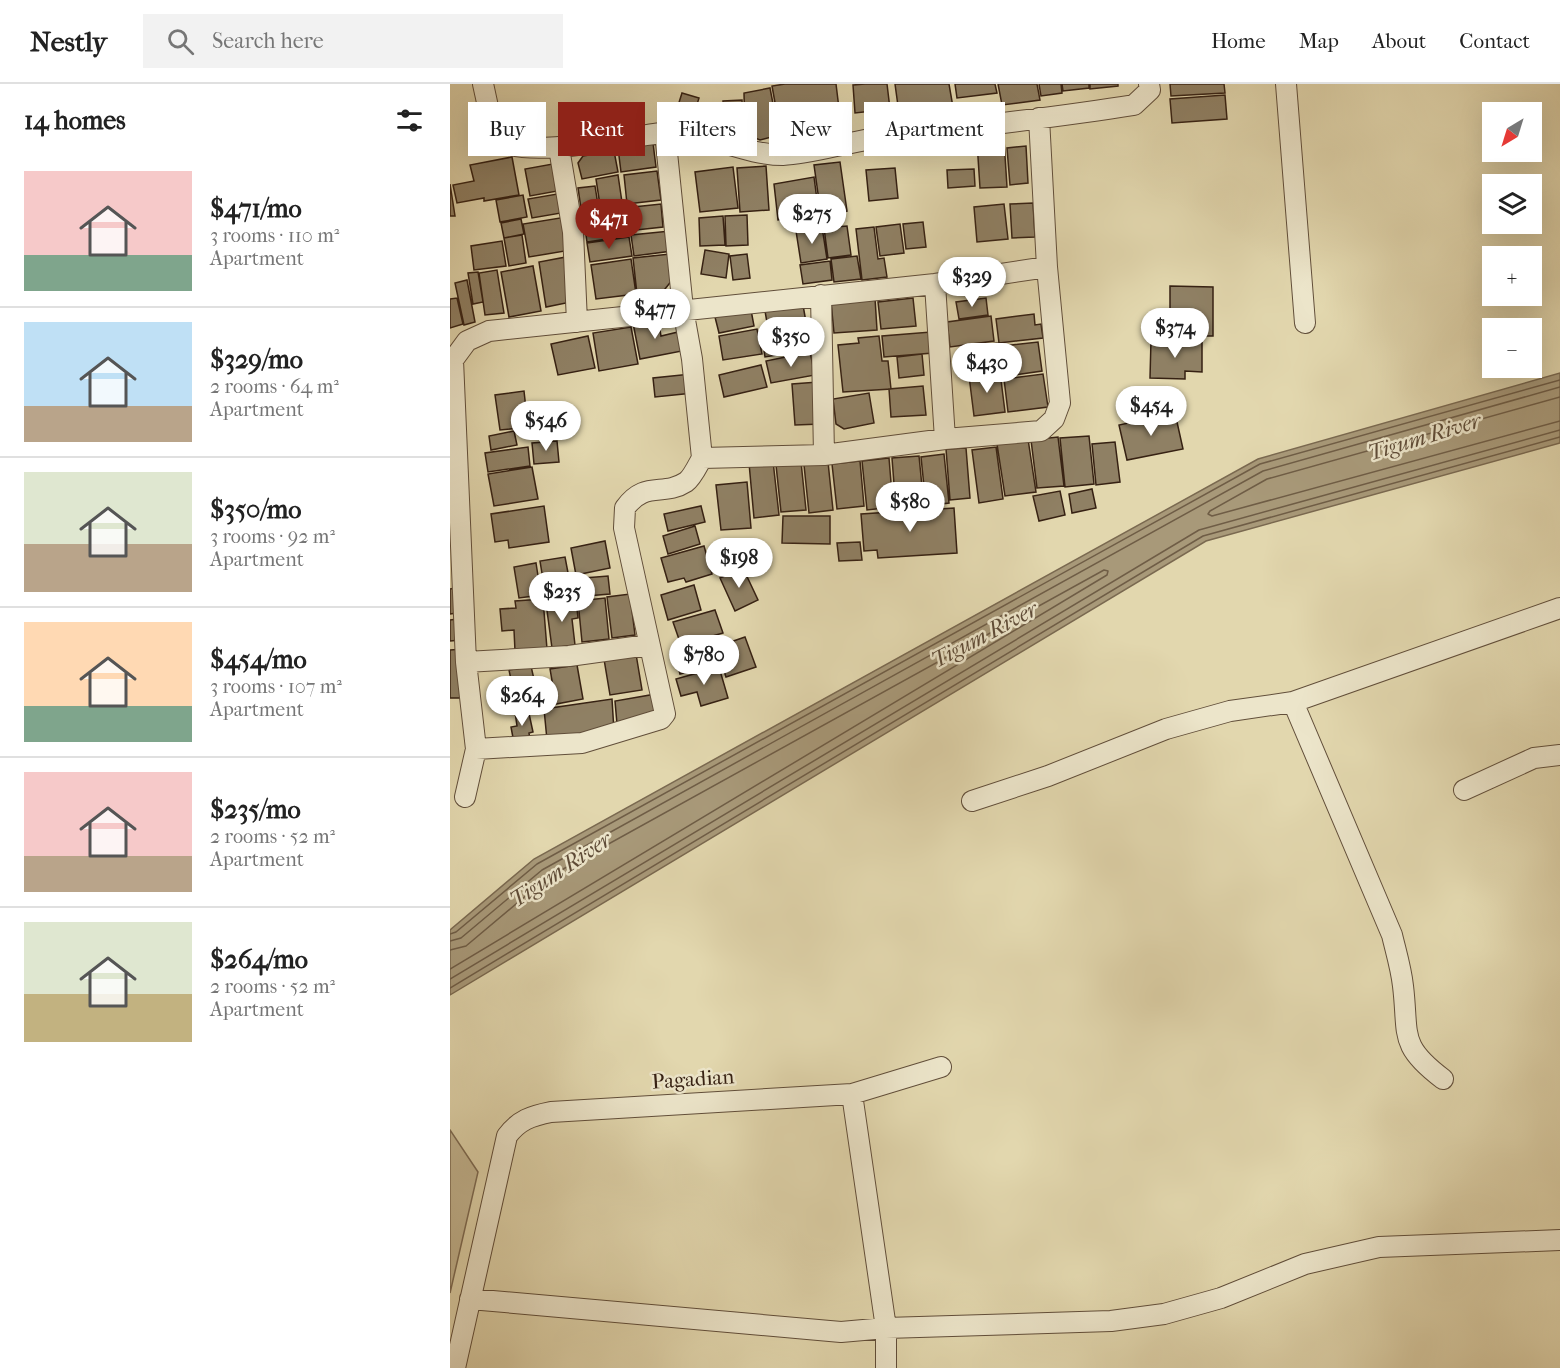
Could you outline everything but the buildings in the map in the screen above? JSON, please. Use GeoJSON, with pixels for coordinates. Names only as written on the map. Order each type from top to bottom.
{"type":"FeatureCollection","features":[{"type":"Feature","properties":{"kind":"street"},"geometry":{"type":"LineString","coordinates":[[483,84],[496,135],[501,140],[525,147],[558,148]]}},
{"type":"Feature","properties":{"kind":"street"},"geometry":{"type":"LineString","coordinates":[[757,152],[783,155],[861,141],[1134,105],[1150,90],[1149,84]]}},
{"type":"Feature","properties":{"kind":"street"},"geometry":{"type":"LineString","coordinates":[[1286,84],[1305,323]]}},
{"type":"Feature","properties":{"kind":"street"},"geometry":{"type":"LineString","coordinates":[[702,458],[824,455],[945,439],[1041,431],[1054,419],[1060,402],[1047,267],[1039,118]]}},
{"type":"Feature","properties":{"kind":"street"},"geometry":{"type":"LineString","coordinates":[[561,156],[573,232],[577,322]]}},
{"type":"Feature","properties":{"kind":"street"},"geometry":{"type":"LineString","coordinates":[[476,749],[582,743],[661,719],[665,714],[624,528],[625,508],[640,492],[675,487],[688,482],[702,458],[692,359],[683,309],[667,156]]}},
{"type":"Feature","properties":{"kind":"street"},"geometry":{"type":"LineString","coordinates":[[465,797],[476,749],[466,662],[453,360],[467,341],[489,331],[935,284],[1047,267]]}},
{"type":"Feature","properties":{"kind":"street"},"geometry":{"type":"LineString","coordinates":[[935,284],[945,439]]}},
{"type":"Feature","properties":{"kind":"street"},"geometry":{"type":"LineString","coordinates":[[820,295],[824,455]]}},
{"type":"Feature","properties":{"kind":"street"},"geometry":{"type":"LineString","coordinates":[[972,801],[1048,776],[1166,729],[1230,711],[1293,702],[1560,608]]}},
{"type":"Feature","properties":{"kind":"street"},"geometry":{"type":"LineString","coordinates":[[466,662],[568,656],[648,645]]}},
{"type":"Feature","properties":{"kind":"street"},"geometry":{"type":"LineString","coordinates":[[1293,702],[1392,935],[1400,966],[1404,1023],[1408,1038],[1415,1054],[1443,1079]]}},
{"type":"Feature","properties":{"kind":"street"},"geometry":{"type":"LineString","coordinates":[[1464,790],[1534,758],[1560,755]]}},
{"type":"Feature","properties":{"kind":"street","name":"Pagadian"},"geometry":{"type":"LineString","coordinates":[[455,1368],[507,1136],[516,1125],[529,1117],[551,1112],[852,1094],[941,1066]]}},
{"type":"Feature","properties":{"kind":"street"},"geometry":{"type":"LineString","coordinates":[[852,1094],[886,1328],[886,1368]]}},
{"type":"Feature","properties":{"kind":"street"},"geometry":{"type":"LineString","coordinates":[[470,1299],[841,1332],[886,1328],[1111,1322],[1164,1314],[1221,1298],[1305,1264],[1379,1247],[1560,1240]]}},
{"type":"Feature","properties":{"kind":"shaded area"},"geometry":{"type":"Polygon","coordinates":[[[450,1130],[478,1172],[450,1293],[450,1130]]]}},
{"type":"Feature","properties":{"kind":"water","name":"Tigum River"},"geometry":{"type":"Polygon","coordinates":[[[1560,373],[1560,443],[1206,541],[450,995],[450,930],[534,859],[1258,459],[1560,373]]]}}]}
